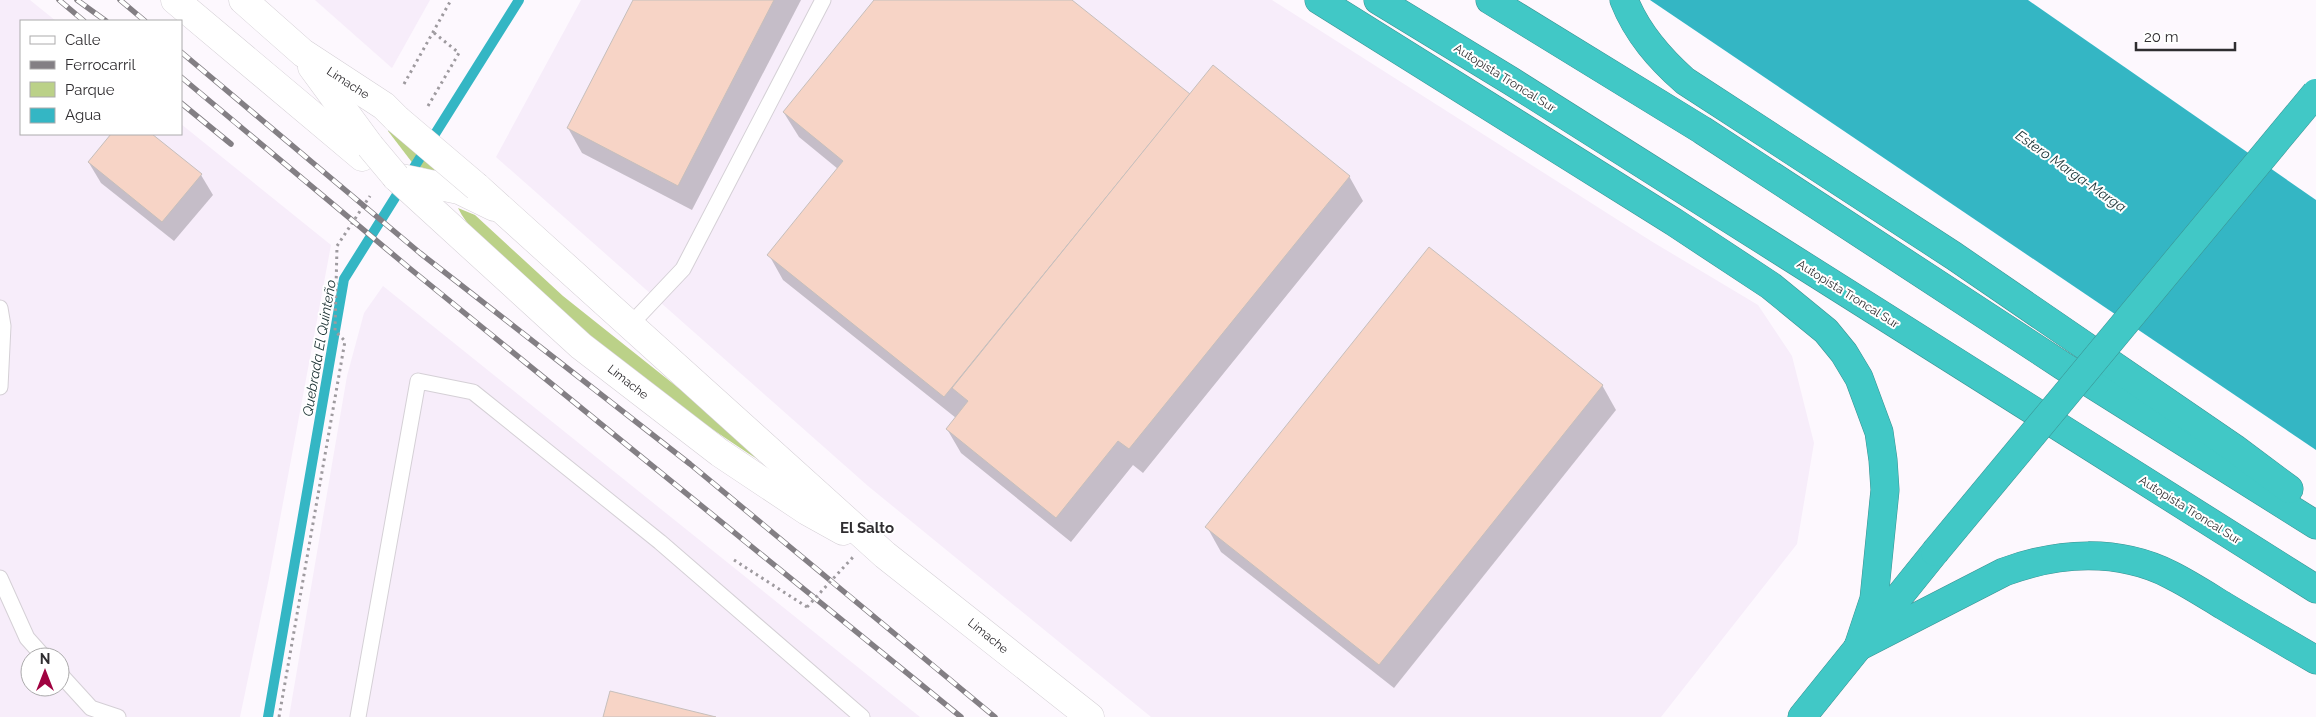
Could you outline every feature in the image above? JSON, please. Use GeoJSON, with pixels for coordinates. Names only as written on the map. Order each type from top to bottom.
{"type":"FeatureCollection","features":[{"type":"Feature","properties":{"kind":"highway"},"geometry":{"type":"LineString","coordinates":[[1319,0],[1674,222],[1771,286],[1826,331],[1844,353],[1866,396],[1879,432],[1883,460],[1885,490],[1874,599],[1858,648]]}},
{"type":"Feature","properties":{"kind":"highway","name":"Autopista Troncal Sur"},"geometry":{"type":"LineString","coordinates":[[1378,0],[1520,86],[2316,589]]}},
{"type":"Feature","properties":{"kind":"highway"},"geometry":{"type":"LineString","coordinates":[[1490,0],[1702,130],[2063,366],[2316,525]]}},
{"type":"Feature","properties":{"kind":"highway"},"geometry":{"type":"LineString","coordinates":[[1624,0],[1644,38],[1663,61],[1685,81],[1711,96],[2012,296],[2234,448],[2316,510]]}},
{"type":"Feature","properties":{"kind":"highway"},"geometry":{"type":"LineString","coordinates":[[1802,717],[2316,93]]}},
{"type":"Feature","properties":{"kind":"highway"},"geometry":{"type":"LineString","coordinates":[[1858,648],[2004,572],[2029,563],[2082,555],[2142,564],[2170,574],[2316,660]]}},
{"type":"Feature","properties":{"kind":"main road","name":"Limache"},"geometry":{"type":"LineString","coordinates":[[175,0],[396,177],[581,346],[720,453],[807,511],[886,555]]}},
{"type":"Feature","properties":{"kind":"main road","name":"Limache"},"geometry":{"type":"LineString","coordinates":[[243,0],[303,53],[390,112],[471,190],[505,212],[886,555],[1090,717]]}},
{"type":"Feature","properties":{"kind":"main road","name":"Limache"},"geometry":{"type":"LineString","coordinates":[[303,53],[366,152]]}},
{"type":"Feature","properties":{"kind":"main road","name":"Limache"},"geometry":{"type":"LineString","coordinates":[[396,177],[471,190]]}},
{"type":"Feature","properties":{"kind":"lane"},"geometry":{"type":"LineString","coordinates":[[631,324],[683,269],[823,0]]}},
{"type":"Feature","properties":{"kind":"lane"},"geometry":{"type":"LineString","coordinates":[[0,308],[3,326],[0,386]]}},
{"type":"Feature","properties":{"kind":"lane"},"geometry":{"type":"LineString","coordinates":[[358,717],[418,381],[473,392],[660,542],[862,717]]}},
{"type":"Feature","properties":{"kind":"lane"},"geometry":{"type":"LineString","coordinates":[[0,578],[27,638],[35,647]]}},
{"type":"Feature","properties":{"kind":"lane"},"geometry":{"type":"LineString","coordinates":[[70,685],[92,708],[118,717]]}},
{"type":"Feature","properties":{"kind":"path"},"geometry":{"type":"LineString","coordinates":[[390,112],[451,0]]}},
{"type":"Feature","properties":{"kind":"path"},"geometry":{"type":"LineString","coordinates":[[279,717],[345,341]]}},
{"type":"Feature","properties":{"kind":"path"},"geometry":{"type":"LineString","coordinates":[[734,560],[807,607],[854,556]]}},
{"type":"Feature","properties":{"kind":"shaded area"},"geometry":{"type":"Polygon","coordinates":[[[0,0],[30,0],[55,20],[20,20],[20,135],[182,135],[182,125],[331,245],[269,578],[240,717],[0,717],[0,0]]]}},
{"type":"Feature","properties":{"kind":"shaded area"},"geometry":{"type":"Polygon","coordinates":[[[315,0],[430,0],[392,68],[315,0]]]}},
{"type":"Feature","properties":{"kind":"shaded area"},"geometry":{"type":"Polygon","coordinates":[[[581,0],[1272,0],[1651,241],[1758,305],[1792,356],[1814,443],[1797,544],[1661,717],[1151,717],[868,486],[496,157],[581,0]]]}},
{"type":"Feature","properties":{"kind":"shaded area"},"geometry":{"type":"Polygon","coordinates":[[[383,286],[920,717],[289,717],[347,376],[364,313],[383,286]]]}},
{"type":"Feature","properties":{"kind":"green space"},"geometry":{"type":"Polygon","coordinates":[[[390,127],[437,167],[433,171],[414,165],[388,131],[390,127]]]}},
{"type":"Feature","properties":{"kind":"green space"},"geometry":{"type":"Polygon","coordinates":[[[458,208],[475,215],[563,296],[779,468],[778,472],[712,429],[616,357],[488,246],[471,228],[458,208]]]}},
{"type":"Feature","properties":{"kind":"water","name":"Estero Marga-Marga"},"geometry":{"type":"Polygon","coordinates":[[[1650,0],[2028,0],[2316,200],[2316,450],[1650,0]]]}},
{"type":"Feature","properties":{"kind":"building"},"geometry":{"type":"Polygon","coordinates":[[[633,0],[774,0],[678,186],[567,128],[633,0]]]}},
{"type":"Feature","properties":{"kind":"building"},"geometry":{"type":"Polygon","coordinates":[[[874,0],[1072,0],[1190,94],[944,397],[767,255],[843,161],[783,112],[874,0]]]}},
{"type":"Feature","properties":{"kind":"building"},"geometry":{"type":"Polygon","coordinates":[[[1213,65],[1350,176],[1129,449],[1118,441],[1056,518],[946,429],[968,401],[952,388],[1213,65]]]}},
{"type":"Feature","properties":{"kind":"building"},"geometry":{"type":"Polygon","coordinates":[[[110,135],[153,135],[202,174],[162,222],[88,162],[110,135]]]}},
{"type":"Feature","properties":{"kind":"building"},"geometry":{"type":"Polygon","coordinates":[[[1429,247],[1603,385],[1379,665],[1205,527],[1429,247]]]}},
{"type":"Feature","properties":{"kind":"building"},"geometry":{"type":"Polygon","coordinates":[[[610,691],[716,717],[603,717],[610,691]]]}},
{"type":"Feature","properties":{"kind":"waterway","name":"Quebrada El Quinteño"},"geometry":{"type":"LineString","coordinates":[[268,717],[344,279],[519,0]]}},
{"type":"Feature","properties":{"kind":"railway"},"geometry":{"type":"LineString","coordinates":[[59,0],[83,20]]}},
{"type":"Feature","properties":{"kind":"railway"},"geometry":{"type":"LineString","coordinates":[[77,0],[105,20]]}},
{"type":"Feature","properties":{"kind":"railway"},"geometry":{"type":"LineString","coordinates":[[120,0],[144,20]]}},
{"type":"Feature","properties":{"kind":"railway"},"geometry":{"type":"LineString","coordinates":[[182,53],[420,253],[690,464],[995,717]]}},
{"type":"Feature","properties":{"kind":"railway"},"geometry":{"type":"LineString","coordinates":[[182,78],[408,267],[961,717]]}},
{"type":"Feature","properties":{"kind":"railway"},"geometry":{"type":"LineString","coordinates":[[182,104],[231,144]]}},
{"type":"Feature","properties":{"kind":"district","name":"El Salto"},"geometry":{"type":"Point","coordinates":[867,528]}}]}
